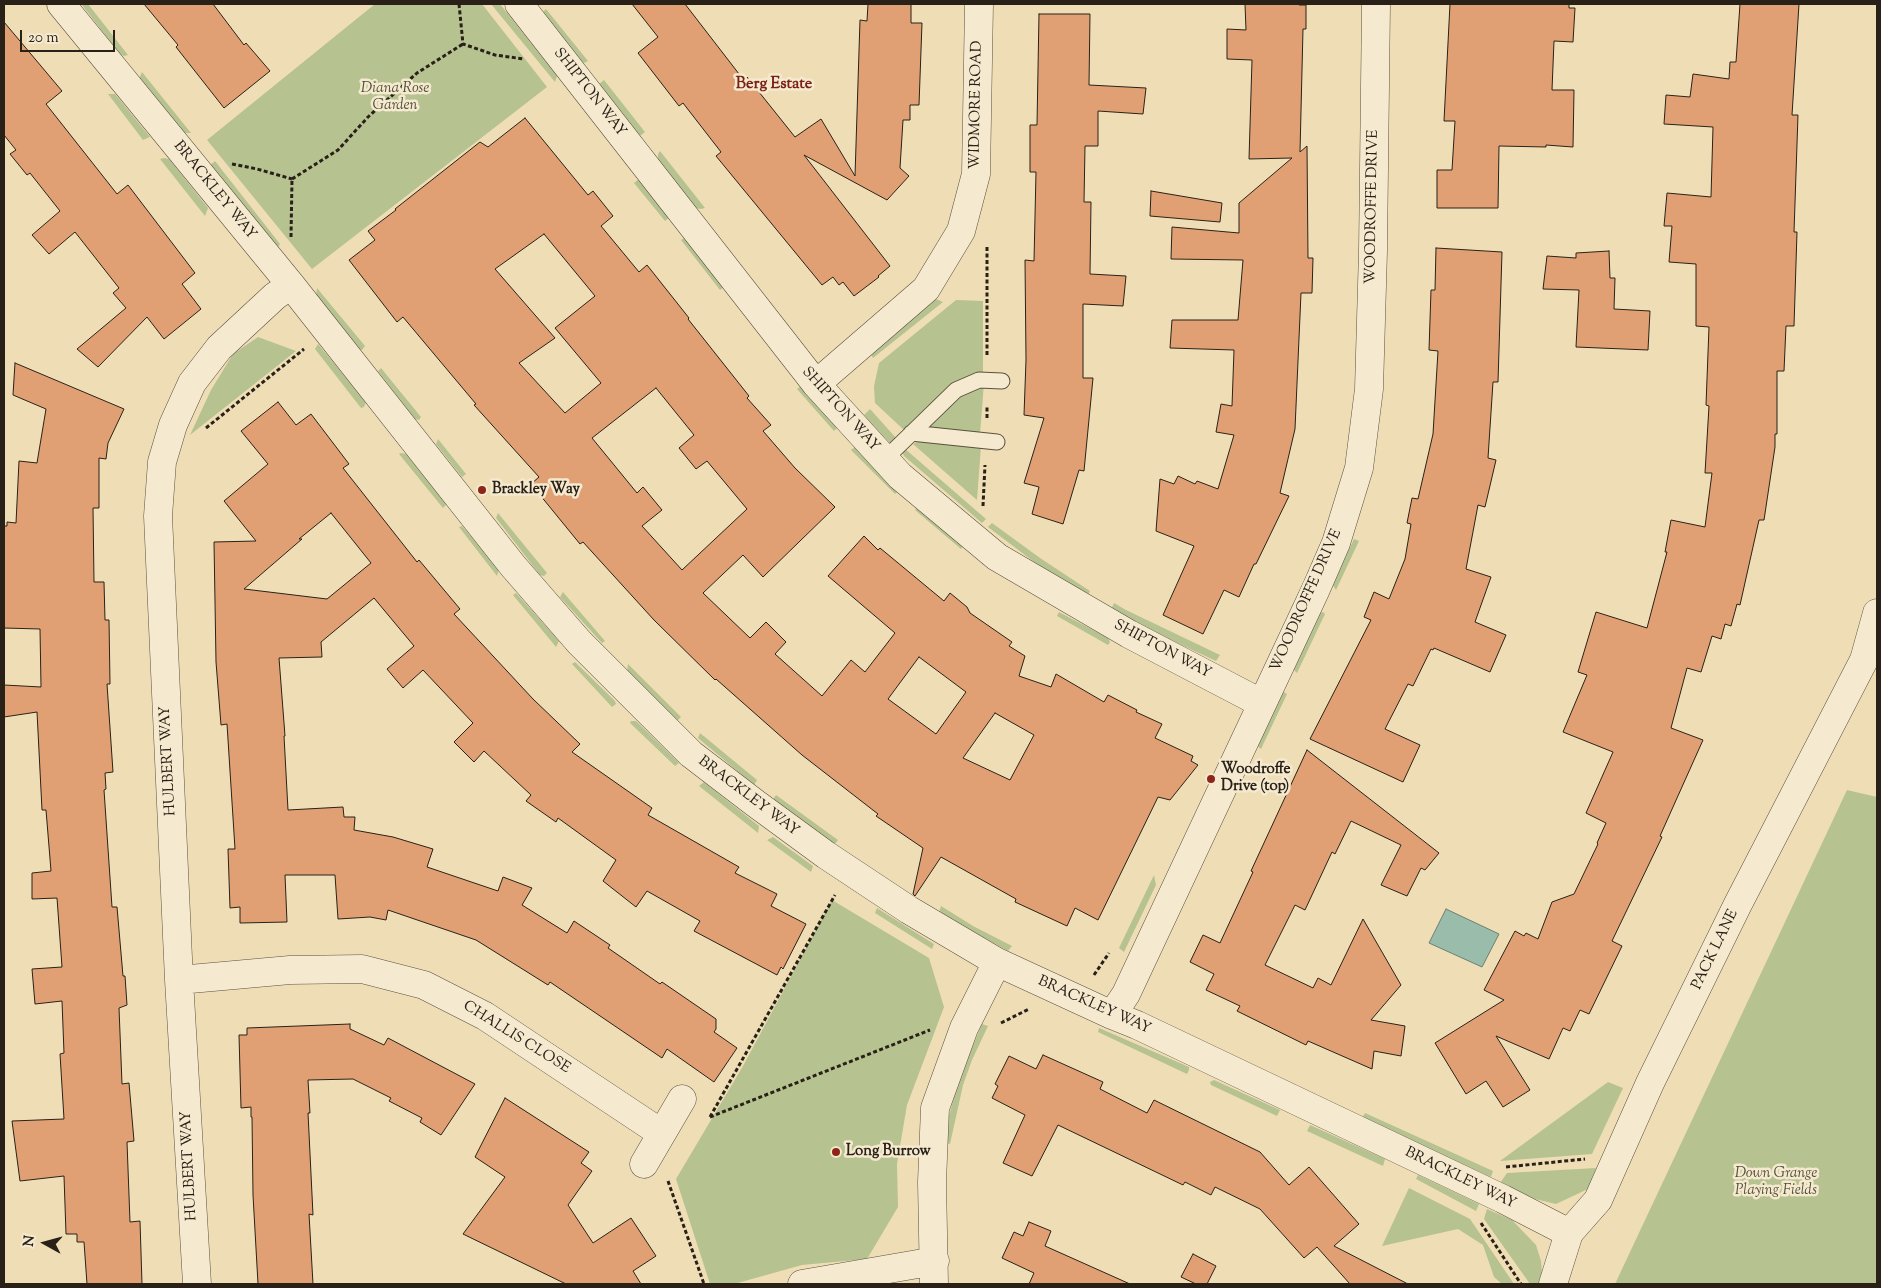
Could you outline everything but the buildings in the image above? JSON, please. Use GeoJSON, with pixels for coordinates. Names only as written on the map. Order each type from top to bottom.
{"type":"FeatureCollection","features":[{"type":"Feature","properties":{"kind":"street","name":"BRACKLEY WAY"},"geometry":{"type":"LineString","coordinates":[[61,4],[327,331],[513,566],[579,642],[691,754],[826,855],[909,910],[997,962],[1243,1075],[1503,1199],[1569,1233]]}},
{"type":"Feature","properties":{"kind":"street","name":"SHIPTON WAY"},"geometry":{"type":"LineString","coordinates":[[519,4],[816,384],[900,476],[997,557],[1129,634],[1261,703]]}},
{"type":"Feature","properties":{"kind":"street","name":"WIDMORE ROAD"},"geometry":{"type":"LineString","coordinates":[[816,384],[926,289],[961,231],[976,174],[979,4]]}},
{"type":"Feature","properties":{"kind":"street","name":"WOODROFFE DRIVE"},"geometry":{"type":"LineString","coordinates":[[1112,1015],[1126,994],[1336,543],[1360,468],[1369,389],[1376,4]]}},
{"type":"Feature","properties":{"kind":"street","name":"HULBERT WAY"},"geometry":{"type":"LineString","coordinates":[[197,1284],[179,980],[158,516],[162,462],[173,425],[192,383],[219,348],[268,302],[283,277]]}},
{"type":"Feature","properties":{"kind":"street","name":"PACK LANE"},"geometry":{"type":"LineString","coordinates":[[1553,1284],[1569,1233],[1598,1200],[1650,1083],[1738,904],[1864,660],[1877,613]]}},
{"type":"Feature","properties":{"kind":"street"},"geometry":{"type":"LineString","coordinates":[[802,1284],[934,1273],[932,1182],[935,1108],[964,1028],[997,962]]}},
{"type":"Feature","properties":{"kind":"street","name":"CHALLIS CLOSE"},"geometry":{"type":"LineString","coordinates":[[179,980],[290,970],[362,969],[424,985],[485,1016],[661,1133]]}},
{"type":"Feature","properties":{"kind":"street"},"geometry":{"type":"LineString","coordinates":[[644,1164],[682,1099]]}},
{"type":"Feature","properties":{"kind":"lane"},"geometry":{"type":"LineString","coordinates":[[885,459],[956,390],[979,380],[1002,381]]}},
{"type":"Feature","properties":{"kind":"lane"},"geometry":{"type":"LineString","coordinates":[[911,434],[997,442]]}},
{"type":"Feature","properties":{"kind":"path"},"geometry":{"type":"LineString","coordinates":[[459,4],[463,44]]}},
{"type":"Feature","properties":{"kind":"path"},"geometry":{"type":"LineString","coordinates":[[292,180],[338,150],[368,117],[417,73],[463,44]]}},
{"type":"Feature","properties":{"kind":"path"},"geometry":{"type":"LineString","coordinates":[[463,44],[495,55],[530,60]]}},
{"type":"Feature","properties":{"kind":"path"},"geometry":{"type":"LineString","coordinates":[[230,164],[257,168],[292,180]]}},
{"type":"Feature","properties":{"kind":"path"},"geometry":{"type":"LineString","coordinates":[[283,277],[291,248],[292,180]]}},
{"type":"Feature","properties":{"kind":"path"},"geometry":{"type":"LineString","coordinates":[[200,432],[327,331]]}},
{"type":"Feature","properties":{"kind":"path"},"geometry":{"type":"LineString","coordinates":[[976,500],[990,513]]}},
{"type":"Feature","properties":{"kind":"path"},"geometry":{"type":"LineString","coordinates":[[710,1117],[836,892]]}},
{"type":"Feature","properties":{"kind":"path"},"geometry":{"type":"LineString","coordinates":[[997,1025],[1036,1006]]}},
{"type":"Feature","properties":{"kind":"path"},"geometry":{"type":"LineString","coordinates":[[710,1117],[971,1014]]}},
{"type":"Feature","properties":{"kind":"path"},"geometry":{"type":"LineString","coordinates":[[682,1099],[710,1117]]}},
{"type":"Feature","properties":{"kind":"path"},"geometry":{"type":"LineString","coordinates":[[644,1164],[668,1179],[704,1284]]}},
{"type":"Feature","properties":{"kind":"green space"},"geometry":{"type":"Polygon","coordinates":[[[88,4],[128,55],[120,54],[82,5],[88,4]]]}},
{"type":"Feature","properties":{"kind":"green space","name":"Diana Rose Garden"},"geometry":{"type":"Polygon","coordinates":[[[375,4],[482,4],[547,87],[312,269],[207,140],[375,4]]]}},
{"type":"Feature","properties":{"kind":"green space"},"geometry":{"type":"Polygon","coordinates":[[[491,4],[500,4],[557,76],[555,82],[491,4]]]}},
{"type":"Feature","properties":{"kind":"green space"},"geometry":{"type":"Polygon","coordinates":[[[546,9],[588,61],[584,63],[579,61],[542,13],[546,9]]]}},
{"type":"Feature","properties":{"kind":"green space"},"geometry":{"type":"Polygon","coordinates":[[[142,72],[191,133],[183,133],[139,79],[142,72]]]}},
{"type":"Feature","properties":{"kind":"green space"},"geometry":{"type":"Polygon","coordinates":[[[604,80],[645,132],[640,136],[599,84],[604,80]]]}},
{"type":"Feature","properties":{"kind":"green space"},"geometry":{"type":"Polygon","coordinates":[[[108,94],[115,94],[150,137],[143,140],[108,94]]]}},
{"type":"Feature","properties":{"kind":"green space"},"geometry":{"type":"Polygon","coordinates":[[[660,151],[705,208],[695,208],[658,159],[660,151]]]}},
{"type":"Feature","properties":{"kind":"green space"},"geometry":{"type":"Polygon","coordinates":[[[160,159],[169,159],[208,208],[205,216],[160,159]]]}},
{"type":"Feature","properties":{"kind":"green space"},"geometry":{"type":"Polygon","coordinates":[[[215,161],[280,244],[277,249],[209,166],[215,161]]]}},
{"type":"Feature","properties":{"kind":"green space"},"geometry":{"type":"Polygon","coordinates":[[[640,178],[670,217],[665,221],[634,183],[640,178]]]}},
{"type":"Feature","properties":{"kind":"green space"},"geometry":{"type":"Polygon","coordinates":[[[684,238],[688,239],[725,286],[720,290],[681,240],[684,238]]]}},
{"type":"Feature","properties":{"kind":"green space"},"geometry":{"type":"Polygon","coordinates":[[[317,288],[365,346],[362,350],[357,349],[316,296],[317,288]]]}},
{"type":"Feature","properties":{"kind":"green space"},"geometry":{"type":"Polygon","coordinates":[[[936,299],[943,302],[873,358],[870,353],[936,299]]]}},
{"type":"Feature","properties":{"kind":"green space"},"geometry":{"type":"Polygon","coordinates":[[[956,300],[983,301],[983,373],[904,430],[875,403],[874,386],[879,363],[956,300]]]}},
{"type":"Feature","properties":{"kind":"green space"},"geometry":{"type":"Polygon","coordinates":[[[258,337],[296,351],[190,435],[211,390],[233,354],[258,337]]]}},
{"type":"Feature","properties":{"kind":"green space"},"geometry":{"type":"Polygon","coordinates":[[[318,344],[366,402],[364,407],[361,408],[315,349],[318,344]]]}},
{"type":"Feature","properties":{"kind":"green space"},"geometry":{"type":"Polygon","coordinates":[[[381,368],[421,417],[419,420],[415,419],[378,371],[381,368]]]}},
{"type":"Feature","properties":{"kind":"green space"},"geometry":{"type":"Polygon","coordinates":[[[984,383],[980,434],[925,430],[945,403],[984,383]]]}},
{"type":"Feature","properties":{"kind":"green space"},"geometry":{"type":"Polygon","coordinates":[[[802,385],[838,427],[834,431],[797,389],[802,385]]]}},
{"type":"Feature","properties":{"kind":"green space"},"geometry":{"type":"Polygon","coordinates":[[[870,409],[897,439],[891,444],[864,415],[870,409]]]}},
{"type":"Feature","properties":{"kind":"green space"},"geometry":{"type":"Polygon","coordinates":[[[438,439],[466,474],[462,477],[436,444],[438,439]]]}},
{"type":"Feature","properties":{"kind":"green space"},"geometry":{"type":"Polygon","coordinates":[[[917,442],[981,446],[977,500],[913,444],[917,442]]]}},
{"type":"Feature","properties":{"kind":"green space"},"geometry":{"type":"Polygon","coordinates":[[[855,447],[897,487],[898,491],[895,494],[851,450],[855,447]]]}},
{"type":"Feature","properties":{"kind":"green space"},"geometry":{"type":"Polygon","coordinates":[[[904,448],[986,519],[982,523],[904,456],[902,451],[904,448]]]}},
{"type":"Feature","properties":{"kind":"green space"},"geometry":{"type":"Polygon","coordinates":[[[399,454],[406,454],[445,501],[446,505],[443,508],[399,454]]]}},
{"type":"Feature","properties":{"kind":"green space"},"geometry":{"type":"Polygon","coordinates":[[[918,507],[964,545],[961,549],[915,510],[918,507]]]}},
{"type":"Feature","properties":{"kind":"green space"},"geometry":{"type":"Polygon","coordinates":[[[498,513],[547,573],[544,576],[540,575],[496,518],[498,513]]]}},
{"type":"Feature","properties":{"kind":"green space"},"geometry":{"type":"Polygon","coordinates":[[[992,523],[1090,591],[1087,597],[1054,577],[988,527],[992,523]]]}},
{"type":"Feature","properties":{"kind":"green space"},"geometry":{"type":"Polygon","coordinates":[[[462,526],[499,569],[497,576],[459,527],[462,526]]]}},
{"type":"Feature","properties":{"kind":"green space"},"geometry":{"type":"Polygon","coordinates":[[[1354,539],[1359,541],[1336,590],[1332,584],[1354,539]]]}},
{"type":"Feature","properties":{"kind":"green space"},"geometry":{"type":"Polygon","coordinates":[[[563,592],[605,641],[602,643],[560,597],[563,592]]]}},
{"type":"Feature","properties":{"kind":"green space"},"geometry":{"type":"Polygon","coordinates":[[[516,593],[559,641],[556,647],[513,595],[516,593]]]}},
{"type":"Feature","properties":{"kind":"green space"},"geometry":{"type":"Polygon","coordinates":[[[1114,603],[1220,655],[1216,661],[1122,617],[1111,610],[1114,603]]]}},
{"type":"Feature","properties":{"kind":"green space"},"geometry":{"type":"Polygon","coordinates":[[[1059,612],[1108,638],[1110,642],[1108,645],[1057,616],[1059,612]]]}},
{"type":"Feature","properties":{"kind":"green space"},"geometry":{"type":"Polygon","coordinates":[[[1323,612],[1325,614],[1297,673],[1293,666],[1319,613],[1323,612]]]}},
{"type":"Feature","properties":{"kind":"green space"},"geometry":{"type":"Polygon","coordinates":[[[575,662],[616,704],[612,707],[572,664],[575,662]]]}},
{"type":"Feature","properties":{"kind":"green space"},"geometry":{"type":"Polygon","coordinates":[[[628,664],[681,717],[677,721],[627,671],[628,664]]]}},
{"type":"Feature","properties":{"kind":"green space"},"geometry":{"type":"Polygon","coordinates":[[[1284,692],[1287,694],[1261,749],[1256,745],[1279,694],[1284,692]]]}},
{"type":"Feature","properties":{"kind":"green space"},"geometry":{"type":"Polygon","coordinates":[[[631,721],[636,721],[679,763],[675,766],[630,723],[631,721]]]}},
{"type":"Feature","properties":{"kind":"green space"},"geometry":{"type":"Polygon","coordinates":[[[700,733],[757,780],[754,785],[698,738],[700,733]]]}},
{"type":"Feature","properties":{"kind":"green space"},"geometry":{"type":"Polygon","coordinates":[[[704,782],[759,826],[758,833],[699,786],[704,782]]]}},
{"type":"Feature","properties":{"kind":"green space","name":"Down Grange Playing Fields"},"geometry":{"type":"Polygon","coordinates":[[[1847,790],[1877,797],[1877,1284],[1615,1284],[1847,790]]]}},
{"type":"Feature","properties":{"kind":"green space"},"geometry":{"type":"Polygon","coordinates":[[[776,795],[838,840],[836,843],[831,844],[772,801],[776,795]]]}},
{"type":"Feature","properties":{"kind":"green space"},"geometry":{"type":"Polygon","coordinates":[[[773,837],[813,866],[811,872],[767,840],[773,837]]]}},
{"type":"Feature","properties":{"kind":"green space"},"geometry":{"type":"Polygon","coordinates":[[[1154,875],[1156,885],[1124,952],[1119,948],[1154,875]]]}},
{"type":"Feature","properties":{"kind":"green space"},"geometry":{"type":"Polygon","coordinates":[[[832,900],[929,958],[944,1007],[907,1105],[897,1164],[898,1207],[867,1259],[802,1265],[734,1284],[710,1284],[676,1179],[743,1066],[832,900]]]}},
{"type":"Feature","properties":{"kind":"green space"},"geometry":{"type":"Polygon","coordinates":[[[941,906],[973,926],[1012,946],[1008,951],[939,913],[941,906]]]}},
{"type":"Feature","properties":{"kind":"green space"},"geometry":{"type":"Polygon","coordinates":[[[877,908],[934,944],[932,949],[875,913],[877,908]]]}},
{"type":"Feature","properties":{"kind":"green space"},"geometry":{"type":"Polygon","coordinates":[[[982,1024],[988,1026],[963,1085],[950,1144],[946,1143],[949,1116],[958,1082],[982,1024]]]}},
{"type":"Feature","properties":{"kind":"green space"},"geometry":{"type":"Polygon","coordinates":[[[1099,1028],[1189,1067],[1189,1070],[1187,1074],[1098,1032],[1099,1028]]]}},
{"type":"Feature","properties":{"kind":"green space"},"geometry":{"type":"Polygon","coordinates":[[[1214,1080],[1280,1110],[1277,1116],[1211,1085],[1210,1082],[1214,1080]]]}},
{"type":"Feature","properties":{"kind":"green space"},"geometry":{"type":"Polygon","coordinates":[[[1608,1082],[1623,1088],[1592,1154],[1500,1161],[1608,1082]]]}},
{"type":"Feature","properties":{"kind":"green space"},"geometry":{"type":"Polygon","coordinates":[[[1365,1113],[1493,1171],[1491,1177],[1362,1118],[1365,1113]]]}},
{"type":"Feature","properties":{"kind":"green space"},"geometry":{"type":"Polygon","coordinates":[[[1310,1125],[1385,1159],[1383,1166],[1307,1131],[1310,1125]]]}},
{"type":"Feature","properties":{"kind":"green space"},"geometry":{"type":"Polygon","coordinates":[[[1596,1168],[1588,1189],[1556,1204],[1535,1199],[1500,1183],[1507,1173],[1596,1168]]]}},
{"type":"Feature","properties":{"kind":"green space"},"geometry":{"type":"Polygon","coordinates":[[[1418,1175],[1479,1204],[1476,1211],[1416,1179],[1418,1175]]]}},
{"type":"Feature","properties":{"kind":"green space"},"geometry":{"type":"Polygon","coordinates":[[[1409,1188],[1470,1219],[1514,1284],[1502,1284],[1494,1277],[1483,1245],[1458,1229],[1382,1246],[1409,1188]]]}},
{"type":"Feature","properties":{"kind":"green space"},"geometry":{"type":"Polygon","coordinates":[[[1487,1209],[1512,1220],[1536,1245],[1541,1261],[1542,1273],[1539,1284],[1530,1284],[1484,1219],[1487,1209]]]}},
{"type":"Feature","properties":{"kind":"shaded area"},"geometry":{"type":"Polygon","coordinates":[[[1446,909],[1499,934],[1482,967],[1429,943],[1446,909]]]}},
{"type":"Feature","properties":{"kind":"place","name":"Brackley Way"},"geometry":{"type":"Point","coordinates":[482,490]}},
{"type":"Feature","properties":{"kind":"place","name":"Woodroffe Drive (top)"},"geometry":{"type":"Point","coordinates":[1211,779]}},
{"type":"Feature","properties":{"kind":"place","name":"Long Burrow"},"geometry":{"type":"Point","coordinates":[836,1152]}},
{"type":"Feature","properties":{"kind":"district","name":"Berg Estate"},"geometry":{"type":"Point","coordinates":[774,85]}}]}
